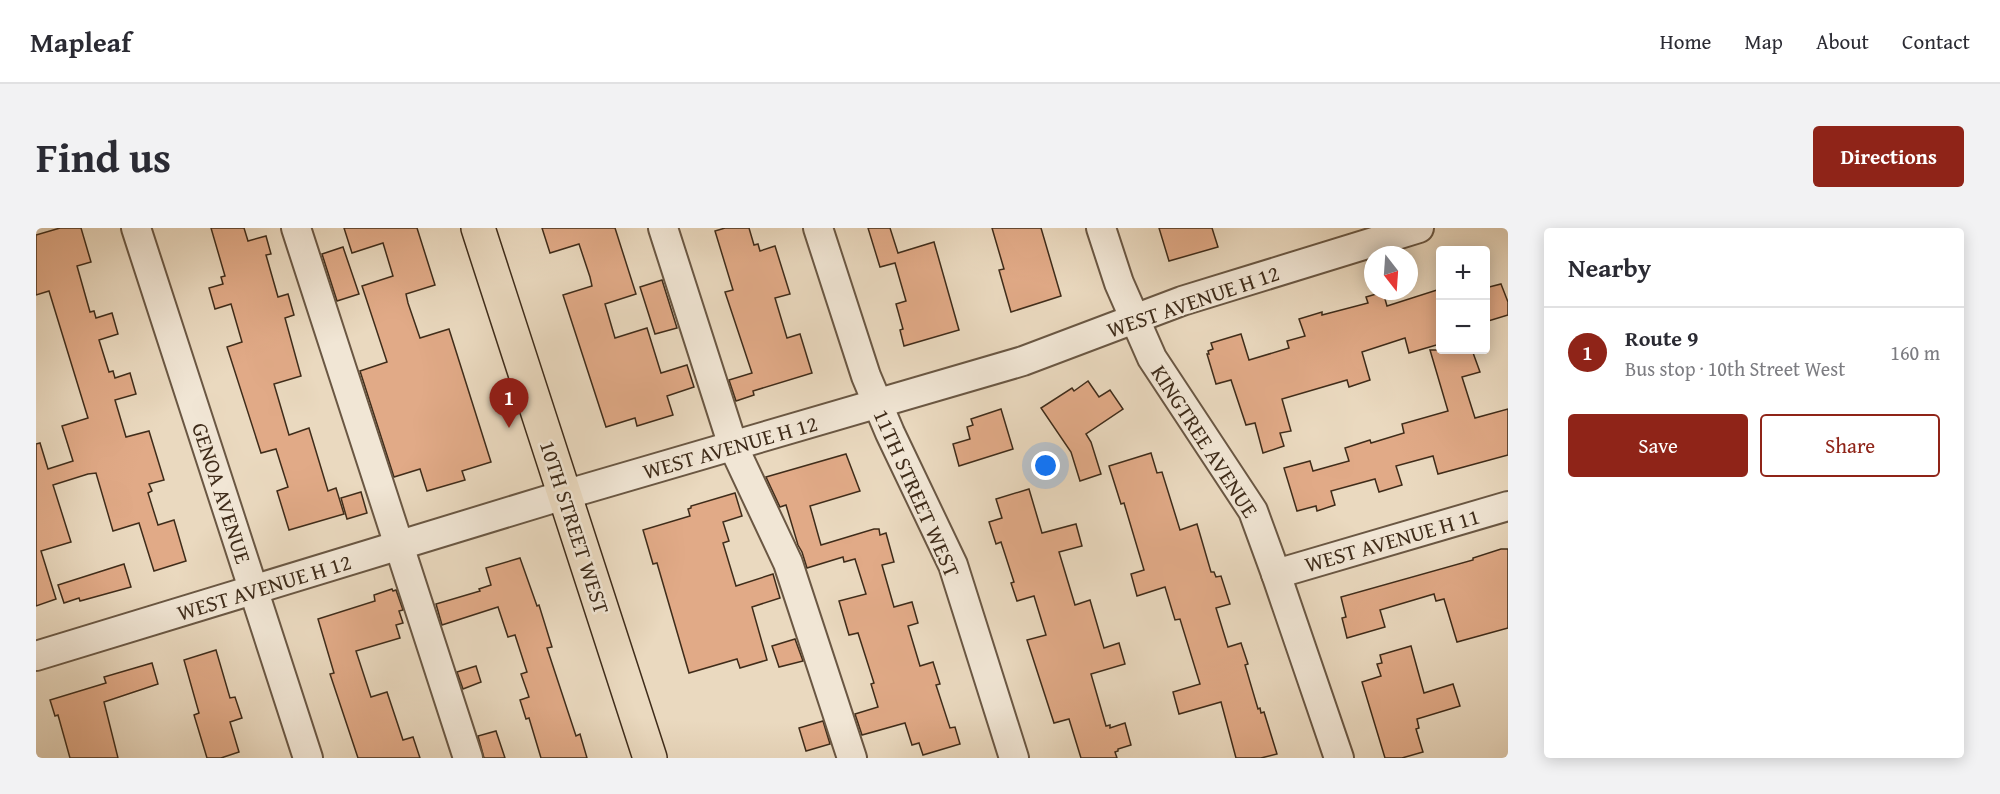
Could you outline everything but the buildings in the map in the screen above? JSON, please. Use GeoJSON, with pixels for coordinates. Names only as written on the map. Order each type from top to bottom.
{"type":"FeatureCollection","features":[{"type":"Feature","properties":{"kind":"main road","name":"10TH STREET WEST"},"geometry":{"type":"LineString","coordinates":[[478,228],[650,758]]}},
{"type":"Feature","properties":{"kind":"street","name":"GENOA AVENUE"},"geometry":{"type":"LineString","coordinates":[[136,228],[308,758]]}},
{"type":"Feature","properties":{"kind":"street"},"geometry":{"type":"LineString","coordinates":[[296,228],[468,758]]}},
{"type":"Feature","properties":{"kind":"street"},"geometry":{"type":"LineString","coordinates":[[663,228],[734,446],[789,563],[852,758]]}},
{"type":"Feature","properties":{"kind":"street","name":"11TH STREET WEST"},"geometry":{"type":"LineString","coordinates":[[818,228],[877,405],[953,565],[1014,758]]}},
{"type":"Feature","properties":{"kind":"street","name":"KINGTREE AVENUE"},"geometry":{"type":"LineString","coordinates":[[1101,228],[1119,283],[1152,358],[1253,511],[1339,758]]}},
{"type":"Feature","properties":{"kind":"street","name":"WEST AVENUE H 12"},"geometry":{"type":"LineString","coordinates":[[36,656],[564,495],[1023,362],[1182,301],[1365,236],[1419,228]]}},
{"type":"Feature","properties":{"kind":"street","name":"WEST AVENUE H 11"},"geometry":{"type":"LineString","coordinates":[[1276,574],[1508,506]]}},
{"type":"Feature","properties":{"kind":"place","name":"Route 9"},"geometry":{"type":"Point","coordinates":[509,428]}}]}
